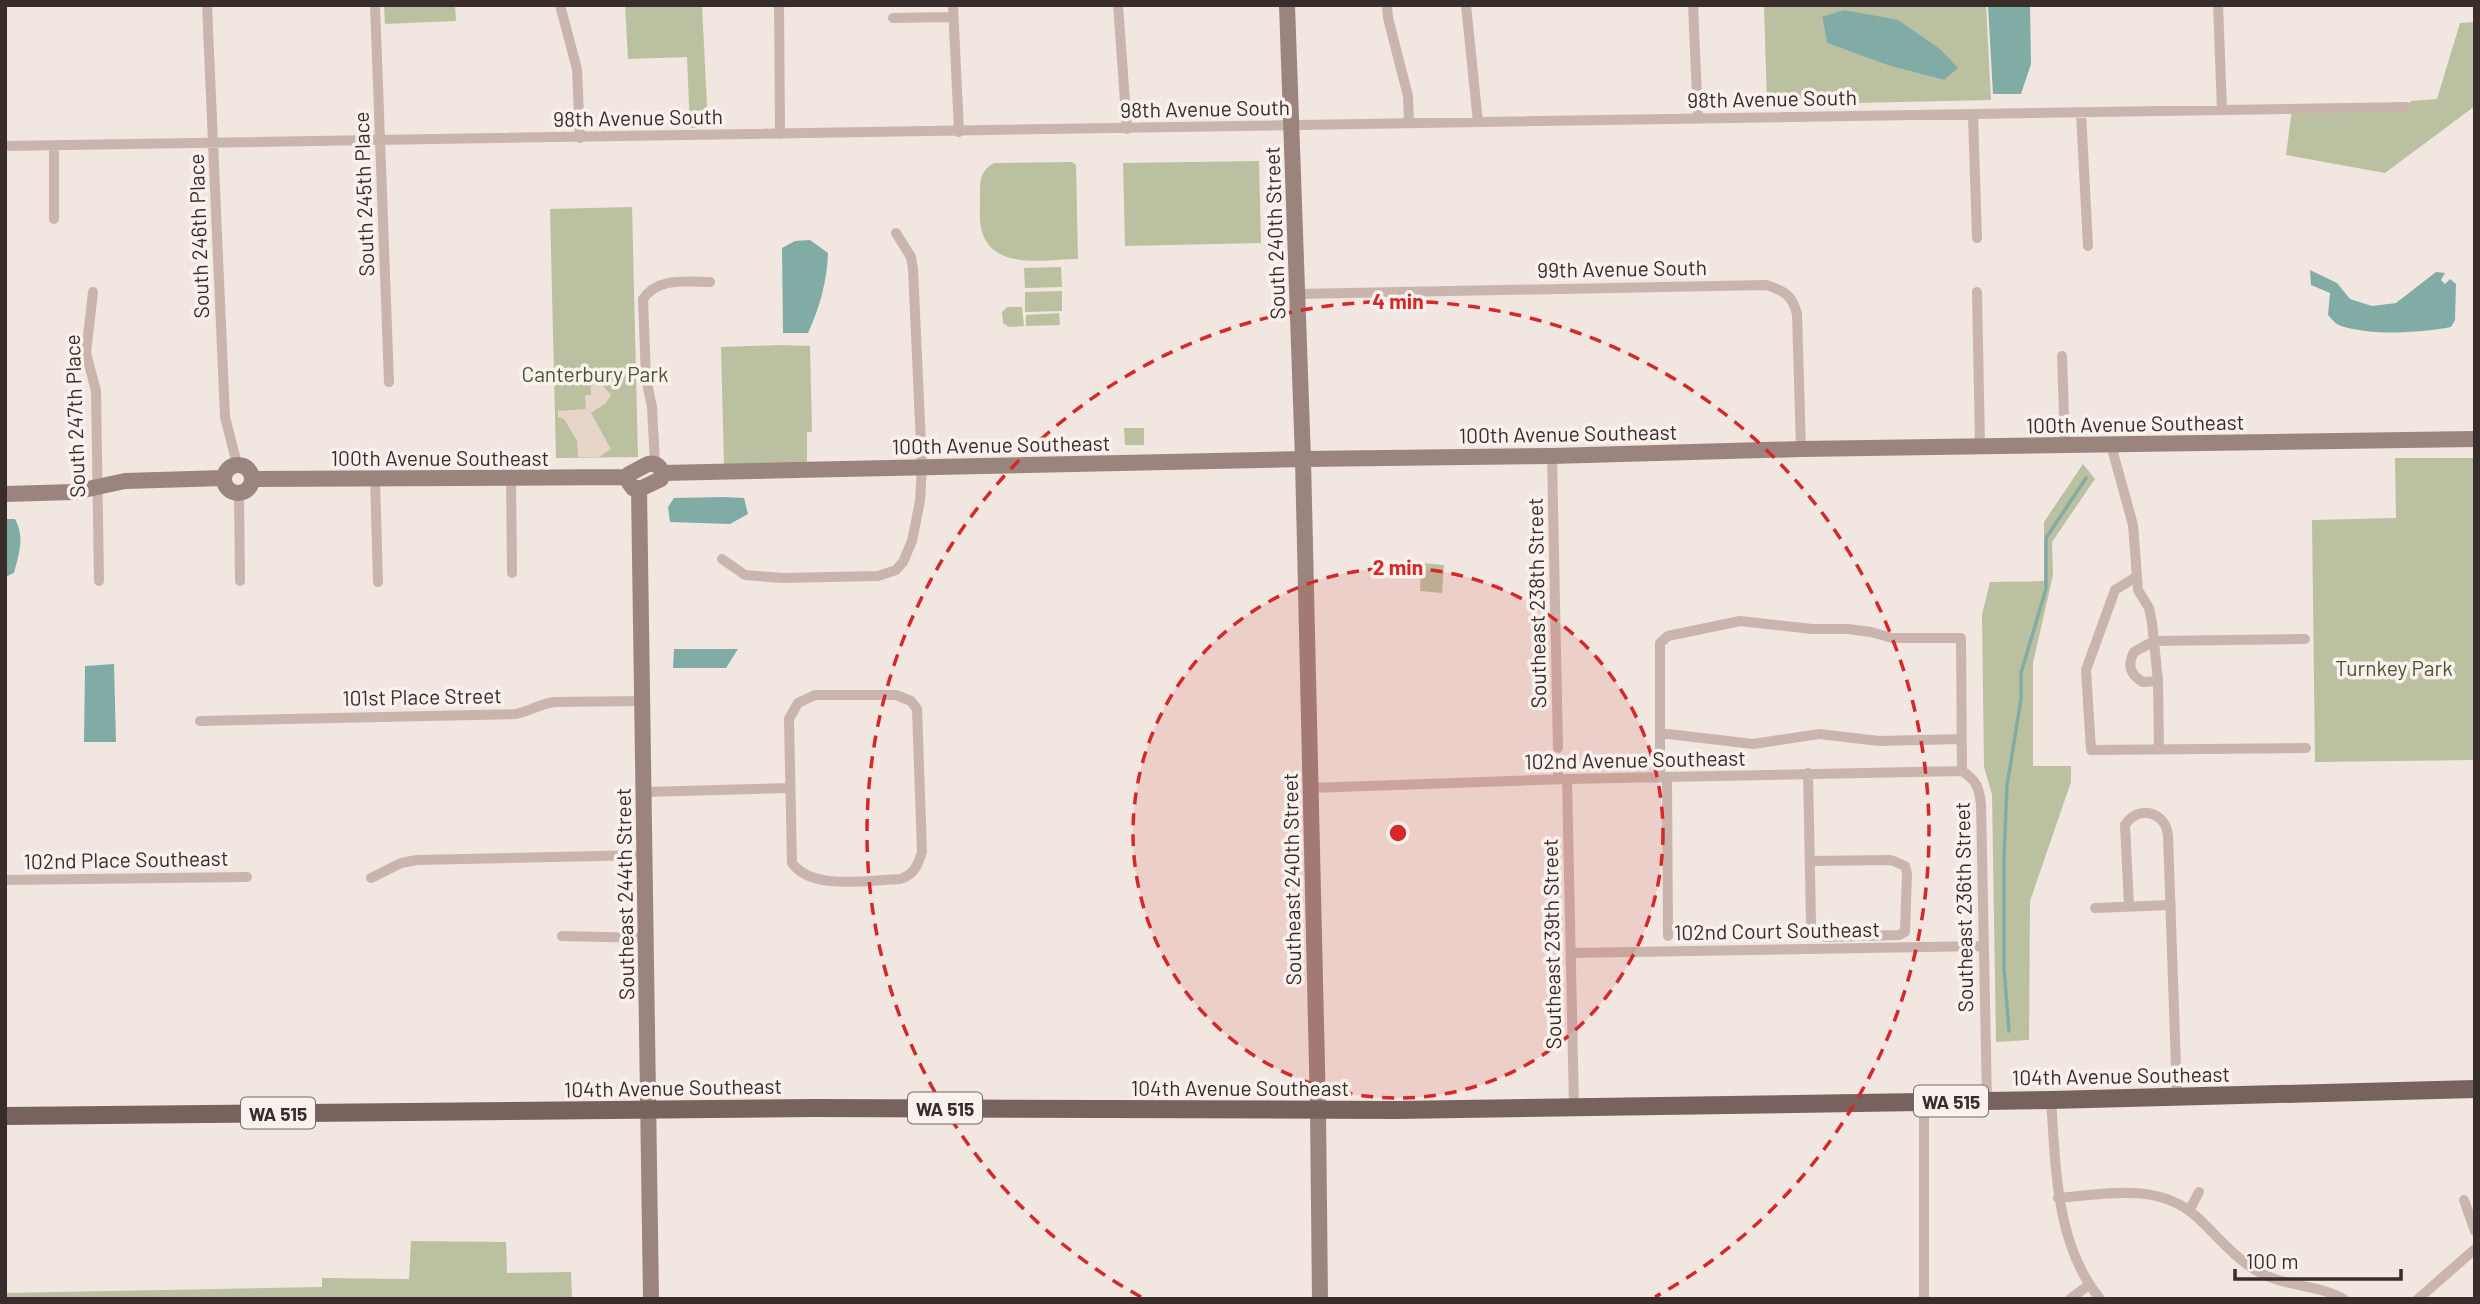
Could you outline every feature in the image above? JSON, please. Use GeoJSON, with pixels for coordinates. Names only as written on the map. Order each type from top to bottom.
{"type":"FeatureCollection","features":[{"type":"Feature","properties":{"kind":"main road","name":"104th Avenue Southeast"},"geometry":{"type":"LineString","coordinates":[[5,1116],[814,1108],[1574,1108],[2475,1089]]}},
{"type":"Feature","properties":{"kind":"street","name":"South 246th Place"},"geometry":{"type":"LineString","coordinates":[[208,5],[225,416],[237,464]]}},
{"type":"Feature","properties":{"kind":"street","name":"South 245th Place"},"geometry":{"type":"LineString","coordinates":[[375,5],[389,382]]}},
{"type":"Feature","properties":{"kind":"street"},"geometry":{"type":"LineString","coordinates":[[560,5],[577,69],[580,138]]}},
{"type":"Feature","properties":{"kind":"street"},"geometry":{"type":"LineString","coordinates":[[779,5],[780,134]]}},
{"type":"Feature","properties":{"kind":"street"},"geometry":{"type":"LineString","coordinates":[[1118,5],[1127,129]]}},
{"type":"Feature","properties":{"kind":"street","name":"South 240th Street"},"geometry":{"type":"LineString","coordinates":[[1287,5],[1303,459]]}},
{"type":"Feature","properties":{"kind":"street"},"geometry":{"type":"LineString","coordinates":[[1387,5],[1408,96],[1409,123]]}},
{"type":"Feature","properties":{"kind":"street"},"geometry":{"type":"LineString","coordinates":[[1466,5],[1478,122]]}},
{"type":"Feature","properties":{"kind":"street"},"geometry":{"type":"LineString","coordinates":[[1693,5],[1698,119]]}},
{"type":"Feature","properties":{"kind":"street"},"geometry":{"type":"LineString","coordinates":[[2218,5],[2222,110]]}},
{"type":"Feature","properties":{"kind":"street"},"geometry":{"type":"LineString","coordinates":[[893,18],[953,11],[959,132]]}},
{"type":"Feature","properties":{"kind":"street","name":"98th Avenue South"},"geometry":{"type":"LineString","coordinates":[[5,146],[2406,107]]}},
{"type":"Feature","properties":{"kind":"street"},"geometry":{"type":"LineString","coordinates":[[2081,113],[2088,246]]}},
{"type":"Feature","properties":{"kind":"street"},"geometry":{"type":"LineString","coordinates":[[1973,116],[1977,238]]}},
{"type":"Feature","properties":{"kind":"street"},"geometry":{"type":"LineString","coordinates":[[54,146],[54,219]]}},
{"type":"Feature","properties":{"kind":"street"},"geometry":{"type":"LineString","coordinates":[[722,559],[740,573],[757,577],[878,576],[891,573],[906,557],[920,501],[922,467],[913,269],[911,257],[897,233]]}},
{"type":"Feature","properties":{"kind":"street"},"geometry":{"type":"LineString","coordinates":[[633,483],[631,471],[658,469],[646,378],[643,299],[661,284],[710,282]]}},
{"type":"Feature","properties":{"kind":"street","name":"99th Avenue South"},"geometry":{"type":"LineString","coordinates":[[1297,295],[1766,285],[1788,293],[1797,314],[1801,449]]}},
{"type":"Feature","properties":{"kind":"street","name":"South 247th Place"},"geometry":{"type":"LineString","coordinates":[[93,292],[86,353],[96,391],[99,581]]}},
{"type":"Feature","properties":{"kind":"street"},"geometry":{"type":"LineString","coordinates":[[1977,292],[1980,446]]}},
{"type":"Feature","properties":{"kind":"street"},"geometry":{"type":"LineString","coordinates":[[2062,356],[2065,445]]}},
{"type":"Feature","properties":{"kind":"street","name":"100th Avenue Southeast"},"geometry":{"type":"LineString","coordinates":[[658,469],[922,467],[1801,449],[2475,439]]}},
{"type":"Feature","properties":{"kind":"street"},"geometry":{"type":"LineString","coordinates":[[2111,445],[2133,524],[2138,590],[2148,608],[2154,641],[2158,681],[2159,749]]}},
{"type":"Feature","properties":{"kind":"street","name":"Southeast 238th Street"},"geometry":{"type":"LineString","coordinates":[[1552,456],[1558,748]]}},
{"type":"Feature","properties":{"kind":"street","name":"Southeast 240th Street"},"geometry":{"type":"LineString","coordinates":[[1303,459],[1320,1299]]}},
{"type":"Feature","properties":{"kind":"street"},"geometry":{"type":"LineString","coordinates":[[237,464],[249,470],[252,479],[247,490],[239,493],[230,490],[224,483],[229,467],[237,464]]}},
{"type":"Feature","properties":{"kind":"street"},"geometry":{"type":"LineString","coordinates":[[511,477],[512,573]]}},
{"type":"Feature","properties":{"kind":"street","name":"100th Avenue Southeast"},"geometry":{"type":"LineString","coordinates":[[252,479],[511,477],[633,483]]}},
{"type":"Feature","properties":{"kind":"street"},"geometry":{"type":"LineString","coordinates":[[5,494],[74,492],[125,481],[224,478]]}},
{"type":"Feature","properties":{"kind":"street"},"geometry":{"type":"LineString","coordinates":[[375,479],[378,582]]}},
{"type":"Feature","properties":{"kind":"street","name":"Southeast 244th Street"},"geometry":{"type":"LineString","coordinates":[[633,483],[642,701],[651,1299]]}},
{"type":"Feature","properties":{"kind":"street"},"geometry":{"type":"LineString","coordinates":[[239,493],[240,581]]}},
{"type":"Feature","properties":{"kind":"street"},"geometry":{"type":"LineString","coordinates":[[2136,577],[2115,590],[2086,670],[2091,750],[2305,748]]}},
{"type":"Feature","properties":{"kind":"street","name":"Southeast 236th Street"},"geometry":{"type":"LineString","coordinates":[[1660,733],[1660,643],[1668,636],[1740,621],[1812,629],[1848,629],[1892,638],[1961,638],[1962,771],[1979,787],[1986,1100]]}},
{"type":"Feature","properties":{"kind":"street"},"geometry":{"type":"LineString","coordinates":[[2158,681],[2143,682],[2132,673],[2130,666],[2134,652],[2154,641],[2305,639]]}},
{"type":"Feature","properties":{"kind":"street"},"geometry":{"type":"LineString","coordinates":[[2156,660],[2174,641]]}},
{"type":"Feature","properties":{"kind":"street"},"geometry":{"type":"LineString","coordinates":[[815,695],[896,695],[911,701],[917,709],[922,852],[914,871],[900,879],[823,881],[804,876],[797,871],[790,858],[790,788],[789,719],[798,703],[815,695]]}},
{"type":"Feature","properties":{"kind":"street","name":"101st Place Street"},"geometry":{"type":"LineString","coordinates":[[200,721],[516,714],[554,702],[642,701]]}},
{"type":"Feature","properties":{"kind":"street"},"geometry":{"type":"LineString","coordinates":[[1668,936],[1664,777],[1660,733],[1753,744],[1819,734],[1879,741],[1961,739]]}},
{"type":"Feature","properties":{"kind":"street"},"geometry":{"type":"LineString","coordinates":[[1558,764],[1563,779]]}},
{"type":"Feature","properties":{"kind":"street","name":"102nd Avenue Southeast"},"geometry":{"type":"LineString","coordinates":[[1310,788],[1563,779],[1962,771]]}},
{"type":"Feature","properties":{"kind":"street"},"geometry":{"type":"LineString","coordinates":[[1808,774],[1810,861]]}},
{"type":"Feature","properties":{"kind":"street","name":"Southeast 239th Street"},"geometry":{"type":"LineString","coordinates":[[1563,779],[1571,953],[1574,1108]]}},
{"type":"Feature","properties":{"kind":"street"},"geometry":{"type":"LineString","coordinates":[[643,792],[790,788]]}},
{"type":"Feature","properties":{"kind":"street"},"geometry":{"type":"LineString","coordinates":[[2129,906],[2125,825],[2134,815],[2144,812],[2160,817],[2168,828],[2177,1096]]}},
{"type":"Feature","properties":{"kind":"street"},"geometry":{"type":"LineString","coordinates":[[371,878],[386,869],[416,860],[645,855]]}},
{"type":"Feature","properties":{"kind":"street","name":"102nd Court Southeast"},"geometry":{"type":"LineString","coordinates":[[1810,861],[1898,862],[1905,866],[1905,932],[1899,935],[1826,937],[1816,934],[1811,930],[1810,861]]}},
{"type":"Feature","properties":{"kind":"street","name":"102nd Place Southeast"},"geometry":{"type":"LineString","coordinates":[[5,880],[247,877]]}},
{"type":"Feature","properties":{"kind":"street"},"geometry":{"type":"LineString","coordinates":[[2095,908],[2171,905]]}},
{"type":"Feature","properties":{"kind":"street"},"geometry":{"type":"LineString","coordinates":[[562,936],[646,938]]}},
{"type":"Feature","properties":{"kind":"street","name":"102nd Court Southeast"},"geometry":{"type":"LineString","coordinates":[[1571,953],[1984,946]]}},
{"type":"Feature","properties":{"kind":"street"},"geometry":{"type":"LineString","coordinates":[[2051,1100],[2058,1198],[2089,1285],[2100,1299]]}},
{"type":"Feature","properties":{"kind":"street"},"geometry":{"type":"LineString","coordinates":[[1924,1101],[1924,1299]]}},
{"type":"Feature","properties":{"kind":"street"},"geometry":{"type":"LineString","coordinates":[[2058,1198],[2123,1192],[2161,1197],[2183,1205],[2257,1271],[2280,1281],[2303,1284],[2344,1299]]}},
{"type":"Feature","properties":{"kind":"street"},"geometry":{"type":"LineString","coordinates":[[2189,1211],[2199,1192]]}},
{"type":"Feature","properties":{"kind":"street"},"geometry":{"type":"LineString","coordinates":[[2464,1200],[2475,1231]]}},
{"type":"Feature","properties":{"kind":"street"},"geometry":{"type":"LineString","coordinates":[[2418,1299],[2475,1250]]}},
{"type":"Feature","properties":{"kind":"street"},"geometry":{"type":"LineString","coordinates":[[2070,1299],[2089,1285]]}},
{"type":"Feature","properties":{"kind":"green space"},"geometry":{"type":"Polygon","coordinates":[[[384,5],[455,5],[456,21],[385,24],[384,5]]]}},
{"type":"Feature","properties":{"kind":"green space"},"geometry":{"type":"Polygon","coordinates":[[[625,5],[702,5],[708,127],[690,128],[687,57],[628,59],[625,5]]]}},
{"type":"Feature","properties":{"kind":"green space"},"geometry":{"type":"Polygon","coordinates":[[[1764,5],[1986,5],[1991,100],[1767,105],[1764,5]],[[1844,10],[1822,18],[1827,43],[1890,66],[1944,80],[1844,10]]]}},
{"type":"Feature","properties":{"kind":"green space"},"geometry":{"type":"Polygon","coordinates":[[[2475,22],[2475,106],[2385,173],[2286,155],[2292,109],[2406,107],[2411,101],[2437,99],[2460,23],[2475,22]]]}},
{"type":"Feature","properties":{"kind":"green space"},"geometry":{"type":"Polygon","coordinates":[[[1259,161],[1261,243],[1125,246],[1123,163],[1259,161]]]}},
{"type":"Feature","properties":{"kind":"green space"},"geometry":{"type":"Polygon","coordinates":[[[1072,162],[1076,165],[1078,259],[1037,261],[1009,258],[988,244],[980,224],[980,189],[985,170],[994,163],[1072,162]]]}},
{"type":"Feature","properties":{"kind":"green space","name":"Canterbury Park"},"geometry":{"type":"Polygon","coordinates":[[[632,207],[638,457],[556,458],[550,209],[632,207]]]}},
{"type":"Feature","properties":{"kind":"green space"},"geometry":{"type":"Polygon","coordinates":[[[1061,267],[1062,287],[1025,288],[1024,268],[1061,267]]]}},
{"type":"Feature","properties":{"kind":"green space"},"geometry":{"type":"Polygon","coordinates":[[[1062,291],[1062,311],[1025,312],[1025,292],[1062,291]]]}},
{"type":"Feature","properties":{"kind":"green space"},"geometry":{"type":"Polygon","coordinates":[[[1007,307],[1022,307],[1024,326],[1009,327],[1003,323],[1002,312],[1007,307]]]}},
{"type":"Feature","properties":{"kind":"green space"},"geometry":{"type":"Polygon","coordinates":[[[1059,313],[1060,325],[1026,326],[1026,315],[1059,313]]]}},
{"type":"Feature","properties":{"kind":"green space"},"geometry":{"type":"Polygon","coordinates":[[[810,346],[812,432],[807,432],[807,466],[724,467],[721,347],[810,346]]]}},
{"type":"Feature","properties":{"kind":"green space"},"geometry":{"type":"Polygon","coordinates":[[[1124,428],[1144,428],[1144,445],[1125,445],[1124,428]]]}},
{"type":"Feature","properties":{"kind":"green space","name":"Turnkey Park"},"geometry":{"type":"Polygon","coordinates":[[[2395,458],[2475,458],[2475,760],[2315,762],[2312,520],[2396,518],[2395,458]]]}},
{"type":"Feature","properties":{"kind":"green space"},"geometry":{"type":"Polygon","coordinates":[[[2083,464],[2095,479],[2052,542],[2053,575],[2033,663],[2033,766],[2071,766],[2071,782],[2030,901],[2029,1040],[1996,1042],[1992,794],[1984,767],[1982,615],[1990,582],[2044,581],[2044,522],[2083,464]]]}},
{"type":"Feature","properties":{"kind":"green space"},"geometry":{"type":"Polygon","coordinates":[[[1421,563],[1444,565],[1442,593],[1420,591],[1421,563]]]}},
{"type":"Feature","properties":{"kind":"green space"},"geometry":{"type":"Polygon","coordinates":[[[411,1241],[506,1242],[507,1273],[571,1272],[572,1299],[5,1299],[5,1293],[322,1287],[322,1278],[409,1279],[411,1241]]]}},
{"type":"Feature","properties":{"kind":"shaded area"},"geometry":{"type":"Polygon","coordinates":[[[590,371],[594,371],[611,395],[606,403],[591,413],[611,449],[599,457],[578,457],[577,441],[564,419],[558,417],[558,411],[586,409],[585,395],[591,395],[590,371]]]}},
{"type":"Feature","properties":{"kind":"water"},"geometry":{"type":"Polygon","coordinates":[[[1988,5],[2030,5],[2031,64],[2021,94],[1993,94],[1988,5]]]}},
{"type":"Feature","properties":{"kind":"water"},"geometry":{"type":"Polygon","coordinates":[[[1844,10],[1898,20],[1940,49],[1958,68],[1944,80],[1890,66],[1827,43],[1822,17],[1844,10]]]}},
{"type":"Feature","properties":{"kind":"water"},"geometry":{"type":"Polygon","coordinates":[[[810,240],[828,253],[819,304],[808,333],[783,333],[782,248],[795,241],[810,240]]]}},
{"type":"Feature","properties":{"kind":"water"},"geometry":{"type":"Polygon","coordinates":[[[2310,270],[2337,283],[2350,299],[2372,306],[2396,303],[2436,272],[2445,273],[2441,280],[2445,284],[2450,279],[2456,284],[2455,320],[2451,327],[2410,332],[2367,331],[2341,326],[2328,315],[2330,293],[2311,285],[2310,270]]]}},
{"type":"Feature","properties":{"kind":"water"},"geometry":{"type":"Polygon","coordinates":[[[674,498],[744,498],[748,514],[730,524],[670,522],[668,507],[674,498]]]}},
{"type":"Feature","properties":{"kind":"water"},"geometry":{"type":"Polygon","coordinates":[[[15,519],[20,539],[14,573],[5,577],[5,521],[15,519]]]}},
{"type":"Feature","properties":{"kind":"water"},"geometry":{"type":"Polygon","coordinates":[[[674,649],[738,649],[726,668],[673,668],[674,649]]]}},
{"type":"Feature","properties":{"kind":"water"},"geometry":{"type":"Polygon","coordinates":[[[114,664],[116,742],[84,742],[85,666],[114,664]]]}},
{"type":"Feature","properties":{"kind":"waterway"},"geometry":{"type":"LineString","coordinates":[[2009,1031],[2004,968],[2004,855],[2007,786],[2021,699],[2021,673],[2046,589],[2046,538],[2086,478]]}}]}
